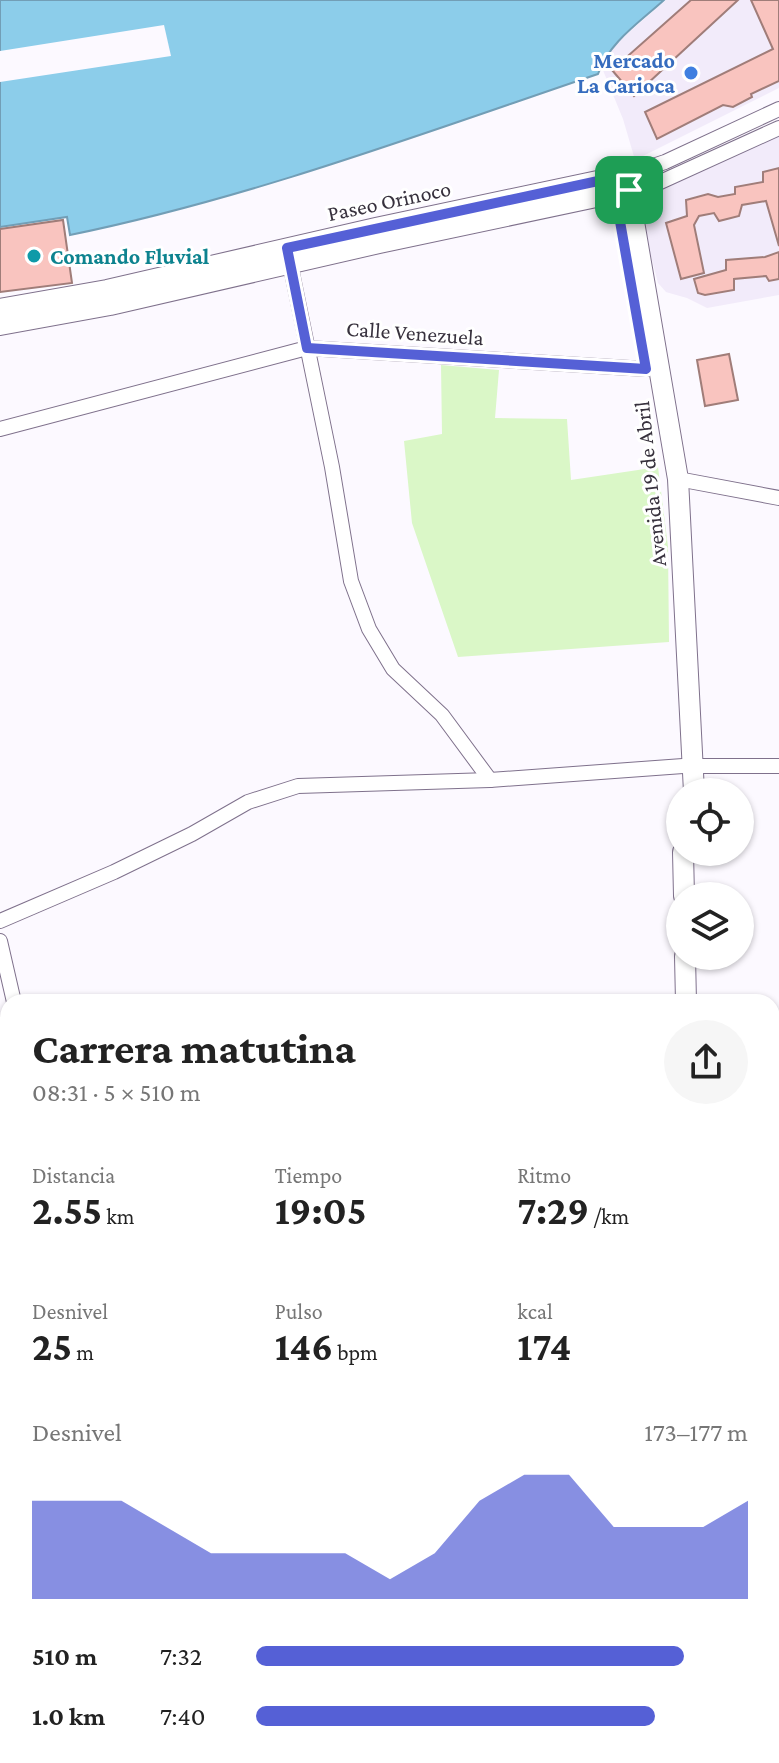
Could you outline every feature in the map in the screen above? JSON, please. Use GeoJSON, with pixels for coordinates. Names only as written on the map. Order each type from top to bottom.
{"type":"FeatureCollection","features":[{"type":"Feature","properties":{"kind":"street","name":"Paseo Orinoco"},"geometry":{"type":"LineString","coordinates":[[621,184],[779,109]]}},
{"type":"Feature","properties":{"kind":"street","name":"Paseo Orinoco"},"geometry":{"type":"LineString","coordinates":[[0,309],[288,256],[621,184],[672,177],[779,128]]}},
{"type":"Feature","properties":{"kind":"street","name":"Avenida 19 de Abril"},"geometry":{"type":"LineString","coordinates":[[621,184],[667,518],[686,766],[690,778]]}},
{"type":"Feature","properties":{"kind":"street","name":"Avenida 19 de Abril"},"geometry":{"type":"LineString","coordinates":[[621,184],[678,479],[686,766],[683,778]]}},
{"type":"Feature","properties":{"kind":"street","name":"Paseo Orinoco"},"geometry":{"type":"LineString","coordinates":[[0,325],[110,305],[288,256]]}},
{"type":"Feature","properties":{"kind":"street"},"geometry":{"type":"LineString","coordinates":[[288,256],[351,581],[369,629],[393,669],[442,715],[490,780]]}},
{"type":"Feature","properties":{"kind":"street","name":"Calle Venezuela"},"geometry":{"type":"LineString","coordinates":[[0,429],[307,348],[646,369]]}},
{"type":"Feature","properties":{"kind":"street"},"geometry":{"type":"LineString","coordinates":[[678,479],[779,498]]}},
{"type":"Feature","properties":{"kind":"street"},"geometry":{"type":"LineString","coordinates":[[0,921],[114,872],[192,834],[248,802],[298,786],[490,780],[686,766],[779,766]]}},
{"type":"Feature","properties":{"kind":"street"},"geometry":{"type":"LineString","coordinates":[[0,941],[12,994]]}},
{"type":"Feature","properties":{"kind":"street"},"geometry":{"type":"LineString","coordinates":[[685,970],[686,994]]}},
{"type":"Feature","properties":{"kind":"street"},"geometry":{"type":"LineString","coordinates":[[699,970],[700,994]]}},
{"type":"Feature","properties":{"kind":"shaded area","name":"Mercado La Carioca"},"geometry":{"type":"Polygon","coordinates":[[[666,0],[779,0],[779,88],[635,160],[623,119],[600,63],[604,54],[666,0]]]}},
{"type":"Feature","properties":{"kind":"shaded area"},"geometry":{"type":"Polygon","coordinates":[[[779,133],[779,295],[707,308],[666,292],[658,283],[645,233],[645,186],[779,133]]]}},
{"type":"Feature","properties":{"kind":"green space"},"geometry":{"type":"Polygon","coordinates":[[[441,365],[499,370],[495,418],[567,419],[571,480],[658,467],[668,547],[669,642],[458,657],[412,523],[404,441],[442,434],[441,365]]]}},
{"type":"Feature","properties":{"kind":"water"},"geometry":{"type":"Polygon","coordinates":[[[0,0],[664,0],[617,42],[598,74],[270,183],[204,203],[70,235],[67,217],[0,227],[0,0]]]}},
{"type":"Feature","properties":{"kind":"pier"},"geometry":{"type":"Polygon","coordinates":[[[164,25],[171,56],[0,82],[0,51],[164,25]]]}},
{"type":"Feature","properties":{"kind":"building"},"geometry":{"type":"Polygon","coordinates":[[[691,0],[738,0],[634,96],[612,70],[691,0]]]}},
{"type":"Feature","properties":{"kind":"building"},"geometry":{"type":"Polygon","coordinates":[[[751,0],[779,0],[779,81],[751,94],[752,97],[733,107],[723,105],[657,139],[645,112],[773,49],[751,0]]]}},
{"type":"Feature","properties":{"kind":"building"},"geometry":{"type":"Polygon","coordinates":[[[779,168],[779,246],[766,201],[742,205],[739,216],[719,221],[714,213],[699,216],[694,225],[704,273],[681,279],[666,223],[687,216],[686,200],[708,194],[718,197],[735,194],[735,187],[763,182],[763,172],[779,168]]]}},
{"type":"Feature","properties":{"kind":"building","name":"Comando Fluvial"},"geometry":{"type":"Polygon","coordinates":[[[63,220],[72,283],[0,292],[0,229],[63,220]]]}},
{"type":"Feature","properties":{"kind":"building"},"geometry":{"type":"Polygon","coordinates":[[[779,252],[779,279],[769,281],[766,276],[734,279],[734,290],[705,295],[698,293],[694,279],[726,270],[726,260],[765,257],[779,252]]]}},
{"type":"Feature","properties":{"kind":"building"},"geometry":{"type":"Polygon","coordinates":[[[729,354],[738,400],[705,406],[697,360],[729,354]]]}},
{"type":"Feature","properties":{"kind":"place","name":"Mercado La Carioca"},"geometry":{"type":"Point","coordinates":[691,73]}},
{"type":"Feature","properties":{"kind":"place","name":"Comando Fluvial"},"geometry":{"type":"Point","coordinates":[34,256]}},
{"type":"Feature","properties":{"kind":"route"},"geometry":{"type":"LineString","coordinates":[[626,175],[629,190],[615,193],[646,369],[307,348],[287,248],[626,175]]}}]}
